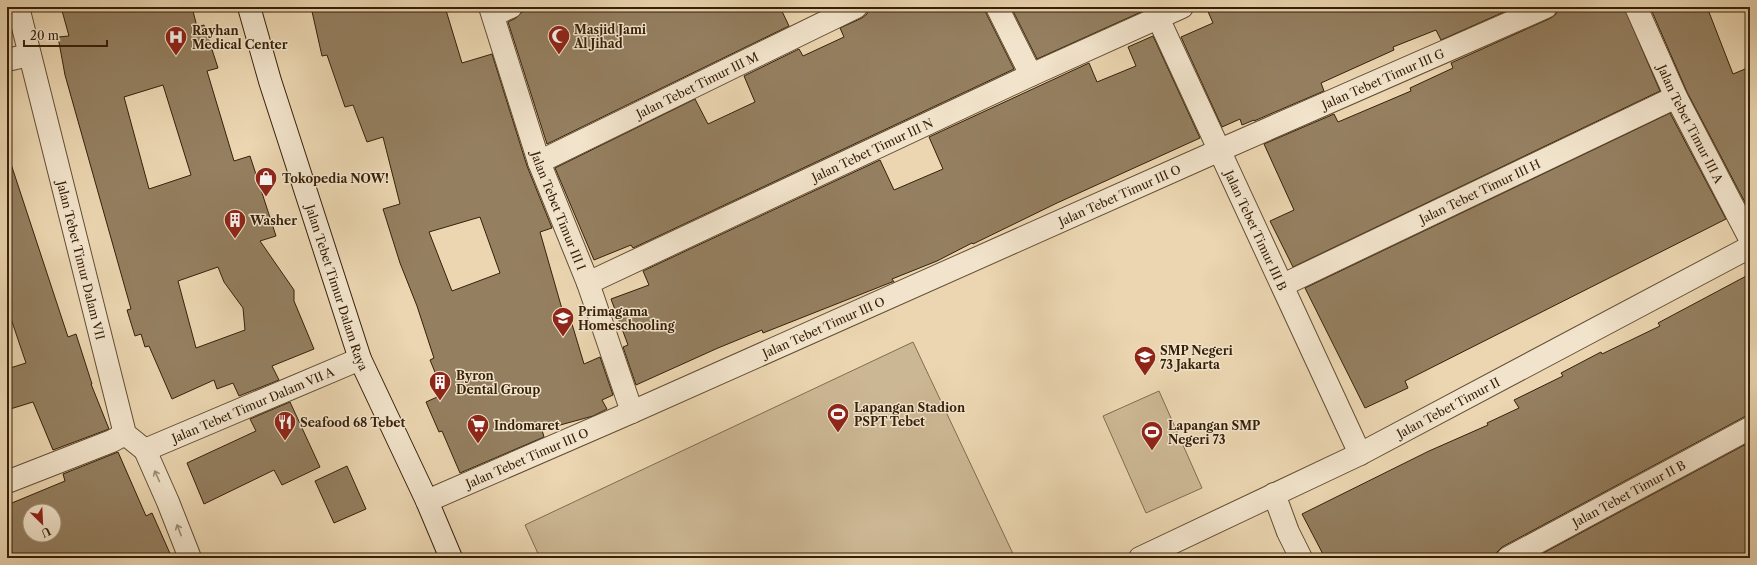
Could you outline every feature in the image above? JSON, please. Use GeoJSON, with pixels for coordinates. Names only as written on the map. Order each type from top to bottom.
{"type":"FeatureCollection","features":[{"type":"Feature","properties":{"kind":"street","name":"Jalan Tebet Timur Dalam VII"},"geometry":{"type":"LineString","coordinates":[[18,7],[29,55],[79,244],[125,434]]}},
{"type":"Feature","properties":{"kind":"street","name":"Jalan Tebet Timur Dalam Raya"},"geometry":{"type":"LineString","coordinates":[[249,7],[270,81],[360,360],[451,558]]}},
{"type":"Feature","properties":{"kind":"street","name":"Jalan Tebet Timur III M"},"geometry":{"type":"LineString","coordinates":[[539,162],[856,7]]}},
{"type":"Feature","properties":{"kind":"street"},"geometry":{"type":"LineString","coordinates":[[997,7],[1031,75]]}},
{"type":"Feature","properties":{"kind":"street","name":"Jalan Tebet Timur III N"},"geometry":{"type":"LineString","coordinates":[[588,283],[1031,75],[1156,13],[1182,7]]}},
{"type":"Feature","properties":{"kind":"street","name":"Jalan Tebet Timur III G"},"geometry":{"type":"LineString","coordinates":[[1220,150],[1546,7]]}},
{"type":"Feature","properties":{"kind":"street","name":"Jalan Tebet Timur III A"},"geometry":{"type":"LineString","coordinates":[[1636,7],[1676,97],[1750,239]]}},
{"type":"Feature","properties":{"kind":"street","name":"Jalan Tebet Timur III I"},"geometry":{"type":"LineString","coordinates":[[498,10],[539,162],[588,283],[632,412]]}},
{"type":"Feature","properties":{"kind":"street","name":"Jalan Tebet Timur III B"},"geometry":{"type":"LineString","coordinates":[[1156,13],[1360,454]]}},
{"type":"Feature","properties":{"kind":"street"},"geometry":{"type":"LineString","coordinates":[[7,60],[29,55]]}},
{"type":"Feature","properties":{"kind":"street","name":"Jalan Tebet Timur III H"},"geometry":{"type":"LineString","coordinates":[[1283,285],[1676,97]]}},
{"type":"Feature","properties":{"kind":"street","name":"Jalan Tebet Timur III O"},"geometry":{"type":"LineString","coordinates":[[426,501],[632,412],[1220,150]]}},
{"type":"Feature","properties":{"kind":"street","name":"Jalan Tebet Timur II"},"geometry":{"type":"LineString","coordinates":[[1140,558],[1360,454],[1750,247]]}},
{"type":"Feature","properties":{"kind":"street","name":"Jalan Tebet Timur Dalam VII A"},"geometry":{"type":"LineString","coordinates":[[145,450],[360,360]]}},
{"type":"Feature","properties":{"kind":"street","name":"Jalan Tebet Timur II B"},"geometry":{"type":"LineString","coordinates":[[1508,558],[1750,428]]}},
{"type":"Feature","properties":{"kind":"street"},"geometry":{"type":"LineString","coordinates":[[7,482],[112,441],[125,434],[145,450],[168,502],[190,558]]}},
{"type":"Feature","properties":{"kind":"street"},"geometry":{"type":"LineString","coordinates":[[1274,494],[1288,532],[1301,558]]}},
{"type":"Feature","properties":{"kind":"shaded area","name":"Lapangan Stadion PSPT Tebet"},"geometry":{"type":"Polygon","coordinates":[[[913,342],[1015,558],[540,558],[525,525],[913,342]]]}},
{"type":"Feature","properties":{"kind":"shaded area","name":"Lapangan SMP Negeri 73"},"geometry":{"type":"Polygon","coordinates":[[[1159,391],[1202,488],[1146,513],[1103,416],[1159,391]]]}},
{"type":"Feature","properties":{"kind":"building"},"geometry":{"type":"Polygon","coordinates":[[[61,7],[192,7],[197,27],[204,25],[218,68],[207,71],[234,161],[250,156],[276,236],[260,241],[294,290],[294,301],[314,349],[272,366],[279,380],[239,396],[233,383],[217,389],[214,380],[172,399],[149,346],[145,347],[141,334],[135,336],[127,310],[131,309],[65,75],[58,37],[69,36],[61,7]],[[163,85],[124,97],[149,189],[191,175],[163,85]],[[218,267],[178,281],[196,348],[245,330],[243,308],[224,282],[218,267]]]}},
{"type":"Feature","properties":{"kind":"building"},"geometry":{"type":"Polygon","coordinates":[[[311,7],[445,7],[462,63],[492,54],[527,166],[552,228],[540,232],[564,316],[569,314],[584,364],[600,357],[613,395],[602,400],[607,409],[593,416],[542,430],[544,437],[460,473],[442,431],[439,432],[426,402],[444,394],[430,360],[434,358],[417,306],[400,263],[383,209],[400,204],[383,137],[367,142],[353,105],[345,107],[327,55],[322,56],[311,7]],[[480,217],[429,232],[452,291],[500,273],[480,217]]]}},
{"type":"Feature","properties":{"kind":"building"},"geometry":{"type":"Polygon","coordinates":[[[536,7],[780,7],[789,26],[547,144],[508,22],[516,18],[522,12],[536,7]]]}},
{"type":"Feature","properties":{"kind":"building"},"geometry":{"type":"Polygon","coordinates":[[[868,7],[985,7],[986,13],[1014,69],[633,248],[631,245],[594,260],[555,168],[695,99],[708,124],[755,102],[744,76],[799,49],[803,56],[844,37],[840,28],[862,18],[867,14],[868,7]]]}},
{"type":"Feature","properties":{"kind":"building"},"geometry":{"type":"Polygon","coordinates":[[[1011,7],[1141,7],[1141,12],[1037,59],[1011,7]]]}},
{"type":"Feature","properties":{"kind":"building"},"geometry":{"type":"Polygon","coordinates":[[[1206,7],[1515,7],[1441,40],[1436,30],[1393,47],[1394,50],[1321,83],[1324,91],[1254,121],[1242,125],[1240,119],[1222,127],[1181,37],[1213,23],[1206,7]]]}},
{"type":"Feature","properties":{"kind":"building"},"geometry":{"type":"Polygon","coordinates":[[[1558,7],[1624,7],[1660,91],[1293,267],[1270,221],[1294,210],[1264,144],[1334,114],[1338,122],[1411,91],[1410,88],[1453,68],[1451,63],[1551,18],[1556,14],[1558,7]]]}},
{"type":"Feature","properties":{"kind":"building"},"geometry":{"type":"Polygon","coordinates":[[[1650,7],[1707,7],[1733,74],[1750,67],[1750,207],[1748,208],[1687,92],[1650,7]]]}},
{"type":"Feature","properties":{"kind":"building"},"geometry":{"type":"Polygon","coordinates":[[[1153,36],[1200,138],[1057,203],[937,261],[892,279],[894,282],[763,333],[762,330],[636,385],[623,347],[628,345],[611,299],[649,285],[643,271],[880,160],[894,190],[943,169],[929,137],[1089,63],[1097,82],[1136,66],[1128,47],[1153,36]]]}},
{"type":"Feature","properties":{"kind":"building"},"geometry":{"type":"Polygon","coordinates":[[[1670,113],[1726,219],[1405,381],[1408,388],[1365,408],[1305,288],[1670,113]]]}},
{"type":"Feature","properties":{"kind":"building"},"geometry":{"type":"Polygon","coordinates":[[[7,164],[11,164],[68,337],[76,334],[91,384],[109,429],[53,450],[33,402],[7,410],[7,369],[26,363],[7,307],[7,164]]]}},
{"type":"Feature","properties":{"kind":"building"},"geometry":{"type":"Polygon","coordinates":[[[1750,274],[1750,416],[1744,417],[1502,547],[1497,552],[1496,558],[1325,558],[1302,514],[1429,451],[1488,425],[1487,423],[1519,408],[1514,400],[1563,376],[1561,373],[1601,352],[1602,354],[1660,326],[1658,323],[1750,274]]]}},
{"type":"Feature","properties":{"kind":"building"},"geometry":{"type":"Polygon","coordinates":[[[290,402],[320,467],[282,485],[274,470],[204,504],[187,463],[256,431],[250,419],[290,402]]]}},
{"type":"Feature","properties":{"kind":"building"},"geometry":{"type":"Polygon","coordinates":[[[1750,442],[1750,558],[1534,558],[1750,442]]]}},
{"type":"Feature","properties":{"kind":"building"},"geometry":{"type":"Polygon","coordinates":[[[118,452],[146,516],[152,513],[172,558],[7,558],[7,505],[65,481],[63,474],[118,452]]]}},
{"type":"Feature","properties":{"kind":"building"},"geometry":{"type":"Polygon","coordinates":[[[347,466],[366,509],[334,523],[315,481],[347,466]]]}},
{"type":"Feature","properties":{"kind":"place","name":"Rayhan Medical Center"},"geometry":{"type":"Point","coordinates":[176,56]}},
{"type":"Feature","properties":{"kind":"place","name":"Masjid Jami Al Jihad"},"geometry":{"type":"Point","coordinates":[559,56]}},
{"type":"Feature","properties":{"kind":"place","name":"Tokopedia NOW!"},"geometry":{"type":"Point","coordinates":[266,198]}},
{"type":"Feature","properties":{"kind":"place","name":"Washer"},"geometry":{"type":"Point","coordinates":[235,240]}},
{"type":"Feature","properties":{"kind":"place","name":"Primagama Homeschooling"},"geometry":{"type":"Point","coordinates":[563,338]}},
{"type":"Feature","properties":{"kind":"place","name":"SMP Negeri 73 Jakarta"},"geometry":{"type":"Point","coordinates":[1145,376]}},
{"type":"Feature","properties":{"kind":"place","name":"Byron Dental Group"},"geometry":{"type":"Point","coordinates":[440,402]}},
{"type":"Feature","properties":{"kind":"place","name":"Lapangan Stadion PSPT Tebet"},"geometry":{"type":"Point","coordinates":[838,434]}},
{"type":"Feature","properties":{"kind":"place","name":"Seafood 68 Tebet"},"geometry":{"type":"Point","coordinates":[285,442]}},
{"type":"Feature","properties":{"kind":"place","name":"Indomaret"},"geometry":{"type":"Point","coordinates":[478,444]}},
{"type":"Feature","properties":{"kind":"place","name":"Lapangan SMP Negeri 73"},"geometry":{"type":"Point","coordinates":[1152,452]}}]}
